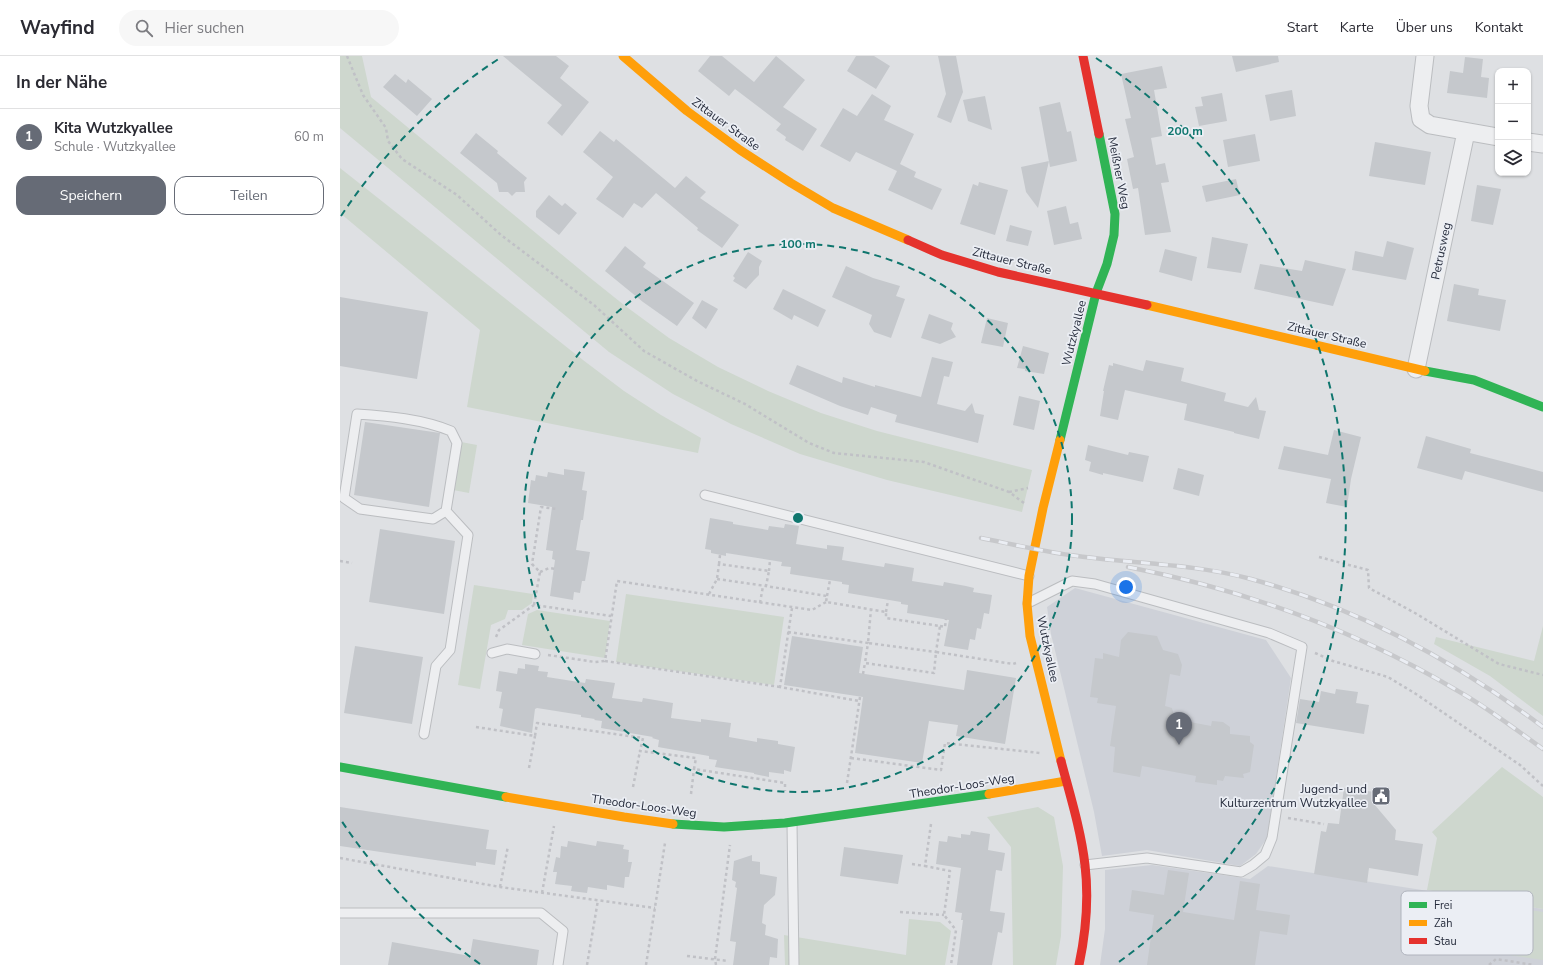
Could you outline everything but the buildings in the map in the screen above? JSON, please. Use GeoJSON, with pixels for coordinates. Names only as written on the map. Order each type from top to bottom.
{"type":"FeatureCollection","features":[{"type":"Feature","properties":{"kind":"street","name":"Zittauer Straße"},"geometry":{"type":"LineString","coordinates":[[623,56],[687,111],[740,150],[791,183],[834,208],[942,255],[998,272],[1096,293],[1416,369],[1474,380],[1543,407]]}},
{"type":"Feature","properties":{"kind":"street","name":"Meißner Weg"},"geometry":{"type":"LineString","coordinates":[[1083,56],[1115,214],[1116,231],[1105,272],[1096,293]]}},
{"type":"Feature","properties":{"kind":"street"},"geometry":{"type":"LineString","coordinates":[[1425,56],[1419,106],[1422,119],[1430,125],[1495,137]]}},
{"type":"Feature","properties":{"kind":"street","name":"Petrusweg"},"geometry":{"type":"LineString","coordinates":[[1416,369],[1466,132]]}},
{"type":"Feature","properties":{"kind":"street"},"geometry":{"type":"LineString","coordinates":[[1531,142],[1543,144]]}},
{"type":"Feature","properties":{"kind":"street","name":"Wutzkyallee"},"geometry":{"type":"LineString","coordinates":[[1079,965],[1084,940],[1087,908],[1085,865],[1030,636],[1027,604],[1029,576],[1043,508],[1096,293]]}},
{"type":"Feature","properties":{"kind":"street","name":"Theodor-Loos-Weg"},"geometry":{"type":"LineString","coordinates":[[340,767],[516,799],[667,824],[730,827],[792,823],[1066,781]]}},
{"type":"Feature","properties":{"kind":"lane"},"geometry":{"type":"LineString","coordinates":[[357,414],[390,417],[439,426],[452,432],[457,443],[446,511],[433,519],[360,509],[344,498],[357,414]]}},
{"type":"Feature","properties":{"kind":"lane"},"geometry":{"type":"LineString","coordinates":[[705,495],[1029,576]]}},
{"type":"Feature","properties":{"kind":"lane"},"geometry":{"type":"LineString","coordinates":[[424,734],[436,666],[450,650],[468,535],[446,511]]}},
{"type":"Feature","properties":{"kind":"lane"},"geometry":{"type":"LineString","coordinates":[[1027,604],[1072,581],[1095,584],[1268,633],[1302,647],[1276,816],[1272,838],[1265,855],[1253,865],[1241,872],[1147,858],[1085,865]]}},
{"type":"Feature","properties":{"kind":"lane"},"geometry":{"type":"LineString","coordinates":[[492,653],[507,649],[535,654]]}},
{"type":"Feature","properties":{"kind":"lane"},"geometry":{"type":"LineString","coordinates":[[792,823],[794,965]]}},
{"type":"Feature","properties":{"kind":"lane"},"geometry":{"type":"LineString","coordinates":[[340,913],[541,913],[563,931],[558,965]]}},
{"type":"Feature","properties":{"kind":"path"},"geometry":{"type":"LineString","coordinates":[[346,56],[364,95],[386,128],[388,141],[402,159],[457,195],[501,235],[594,305],[644,351],[697,381],[745,404],[809,443],[834,453],[924,462],[1009,492],[1026,504]]}},
{"type":"Feature","properties":{"kind":"path"},"geometry":{"type":"LineString","coordinates":[[1009,492],[1030,487]]}},
{"type":"Feature","properties":{"kind":"path"},"geometry":{"type":"LineString","coordinates":[[540,572],[532,564],[541,507],[557,509]]}},
{"type":"Feature","properties":{"kind":"path"},"geometry":{"type":"LineString","coordinates":[[709,594],[717,579],[720,555]]}},
{"type":"Feature","properties":{"kind":"path"},"geometry":{"type":"LineString","coordinates":[[1319,557],[1368,570],[1369,588],[1415,612],[1499,664],[1543,675]]}},
{"type":"Feature","properties":{"kind":"path"},"geometry":{"type":"LineString","coordinates":[[760,603],[769,571],[770,560]]}},
{"type":"Feature","properties":{"kind":"path"},"geometry":{"type":"LineString","coordinates":[[340,561],[352,563]]}},
{"type":"Feature","properties":{"kind":"path"},"geometry":{"type":"LineString","coordinates":[[719,564],[769,571]]}},
{"type":"Feature","properties":{"kind":"path"},"geometry":{"type":"LineString","coordinates":[[540,572],[549,568],[557,569]]}},
{"type":"Feature","properties":{"kind":"path"},"geometry":{"type":"LineString","coordinates":[[534,605],[540,572]]}},
{"type":"Feature","properties":{"kind":"path"},"geometry":{"type":"LineString","coordinates":[[717,579],[827,596]]}},
{"type":"Feature","properties":{"kind":"path"},"geometry":{"type":"LineString","coordinates":[[826,602],[830,580]]}},
{"type":"Feature","properties":{"kind":"path"},"geometry":{"type":"LineString","coordinates":[[605,661],[617,581],[792,608],[812,610],[826,602],[886,612]]}},
{"type":"Feature","properties":{"kind":"path"},"geometry":{"type":"LineString","coordinates":[[888,600],[886,618],[945,627],[946,619]]}},
{"type":"Feature","properties":{"kind":"path"},"geometry":{"type":"LineString","coordinates":[[492,653],[499,630],[534,605],[611,616]]}},
{"type":"Feature","properties":{"kind":"path"},"geometry":{"type":"LineString","coordinates":[[780,687],[792,608]]}},
{"type":"Feature","properties":{"kind":"path"},"geometry":{"type":"LineString","coordinates":[[863,674],[871,609]]}},
{"type":"Feature","properties":{"kind":"path"},"geometry":{"type":"LineString","coordinates":[[865,663],[934,673],[940,626]]}},
{"type":"Feature","properties":{"kind":"path"},"geometry":{"type":"LineString","coordinates":[[788,632],[1013,664],[1035,657]]}},
{"type":"Feature","properties":{"kind":"path"},"geometry":{"type":"LineString","coordinates":[[1302,647],[1332,661],[1388,677],[1416,694],[1520,765],[1543,786]]}},
{"type":"Feature","properties":{"kind":"path"},"geometry":{"type":"LineString","coordinates":[[535,654],[594,662],[605,661],[780,687],[859,701]]}},
{"type":"Feature","properties":{"kind":"path"},"geometry":{"type":"LineString","coordinates":[[847,783],[860,697]]}},
{"type":"Feature","properties":{"kind":"path"},"geometry":{"type":"LineString","coordinates":[[529,768],[537,723],[643,738],[633,787]]}},
{"type":"Feature","properties":{"kind":"path"},"geometry":{"type":"LineString","coordinates":[[476,727],[535,736]]}},
{"type":"Feature","properties":{"kind":"path"},"geometry":{"type":"LineString","coordinates":[[851,758],[941,770],[945,743],[1042,753]]}},
{"type":"Feature","properties":{"kind":"path"},"geometry":{"type":"LineString","coordinates":[[640,751],[696,758],[691,794]]}},
{"type":"Feature","properties":{"kind":"path"},"geometry":{"type":"LineString","coordinates":[[694,769],[785,783],[785,791]]}},
{"type":"Feature","properties":{"kind":"path"},"geometry":{"type":"LineString","coordinates":[[1276,816],[1324,824]]}},
{"type":"Feature","properties":{"kind":"path"},"geometry":{"type":"LineString","coordinates":[[925,866],[932,820]]}},
{"type":"Feature","properties":{"kind":"path"},"geometry":{"type":"LineString","coordinates":[[542,893],[554,821]]}},
{"type":"Feature","properties":{"kind":"path"},"geometry":{"type":"LineString","coordinates":[[646,965],[665,839]]}},
{"type":"Feature","properties":{"kind":"path"},"geometry":{"type":"LineString","coordinates":[[716,965],[715,959],[731,843]]}},
{"type":"Feature","properties":{"kind":"path"},"geometry":{"type":"LineString","coordinates":[[500,887],[508,846]]}},
{"type":"Feature","properties":{"kind":"path"},"geometry":{"type":"LineString","coordinates":[[340,858],[500,887],[655,908]]}},
{"type":"Feature","properties":{"kind":"path"},"geometry":{"type":"LineString","coordinates":[[912,864],[950,871],[944,915],[956,930],[951,965]]}},
{"type":"Feature","properties":{"kind":"path"},"geometry":{"type":"LineString","coordinates":[[587,965],[598,900]]}},
{"type":"Feature","properties":{"kind":"path"},"geometry":{"type":"LineString","coordinates":[[900,912],[944,915]]}},
{"type":"Feature","properties":{"kind":"path"},"geometry":{"type":"LineString","coordinates":[[687,956],[728,961]]}},
{"type":"Feature","properties":{"kind":"path"},"geometry":{"type":"LineString","coordinates":[[1489,965],[1496,960],[1534,965]]}},
{"type":"Feature","properties":{"kind":"shaded area"},"geometry":{"type":"Polygon","coordinates":[[[340,56],[362,56],[371,97],[589,277],[669,338],[718,367],[768,391],[821,413],[877,431],[1032,470],[1022,512],[887,480],[800,454],[731,424],[673,394],[609,352],[340,128],[340,56]]]}},
{"type":"Feature","properties":{"kind":"shaded area"},"geometry":{"type":"Polygon","coordinates":[[[340,168],[624,391],[661,415],[701,438],[698,453],[467,407],[480,330],[340,213],[340,168]]]}},
{"type":"Feature","properties":{"kind":"shaded area"},"geometry":{"type":"Polygon","coordinates":[[[461,442],[477,445],[469,493],[453,490],[461,442]]]}},
{"type":"Feature","properties":{"kind":"shaded area"},"geometry":{"type":"Polygon","coordinates":[[[474,585],[533,594],[532,603],[522,610],[508,610],[505,619],[491,625],[480,689],[458,685],[474,585]]]}},
{"type":"Feature","properties":{"kind":"shaded area"},"geometry":{"type":"Polygon","coordinates":[[[1075,588],[1266,640],[1291,678],[1267,838],[1256,854],[1240,866],[1147,850],[1102,856],[1094,812],[1051,634],[1047,607],[1075,588]]]}},
{"type":"Feature","properties":{"kind":"shaded area"},"geometry":{"type":"Polygon","coordinates":[[[626,594],[784,617],[774,685],[616,662],[626,594]]]}},
{"type":"Feature","properties":{"kind":"shaded area"},"geometry":{"type":"Polygon","coordinates":[[[537,610],[610,621],[605,658],[522,645],[528,614],[537,610]]]}},
{"type":"Feature","properties":{"kind":"shaded area"},"geometry":{"type":"Polygon","coordinates":[[[1543,626],[1543,716],[1490,676],[1434,644],[1436,637],[1534,661],[1543,626]]]}},
{"type":"Feature","properties":{"kind":"shaded area"},"geometry":{"type":"Polygon","coordinates":[[[1502,767],[1543,797],[1543,909],[1533,907],[1533,891],[1427,890],[1437,838],[1432,832],[1502,767]]]}},
{"type":"Feature","properties":{"kind":"shaded area"},"geometry":{"type":"Polygon","coordinates":[[[1038,807],[1054,817],[1063,866],[1061,936],[1056,965],[1013,965],[1011,847],[987,817],[1038,807]]]}},
{"type":"Feature","properties":{"kind":"shaded area"},"geometry":{"type":"Polygon","coordinates":[[[1152,865],[1250,879],[1268,866],[1428,891],[1401,891],[1401,955],[1533,955],[1533,907],[1543,909],[1543,965],[1100,965],[1105,929],[1105,870],[1152,865]]]}},
{"type":"Feature","properties":{"kind":"shaded area"},"geometry":{"type":"Polygon","coordinates":[[[1533,911],[1543,912],[1543,960],[1509,955],[1533,955],[1533,911]]]}},
{"type":"Feature","properties":{"kind":"shaded area"},"geometry":{"type":"Polygon","coordinates":[[[909,919],[940,922],[951,931],[945,965],[785,965],[784,935],[906,955],[909,919]]]}},
{"type":"Feature","properties":{"kind":"railway"},"geometry":{"type":"LineString","coordinates":[[981,538],[1070,555],[1206,570],[1251,579],[1291,591],[1367,621],[1404,639],[1475,680],[1543,727]]}},
{"type":"Feature","properties":{"kind":"railway"},"geometry":{"type":"LineString","coordinates":[[1128,567],[1172,576],[1257,600],[1340,631],[1380,649],[1458,691],[1491,712],[1543,749]]}},
{"type":"Feature","properties":{"kind":"traffic: fast"},"geometry":{"type":"LineString","coordinates":[[1060,440],[1096,293],[1107,264],[1114,235],[1115,214],[1099,134]]}},
{"type":"Feature","properties":{"kind":"traffic: fast"},"geometry":{"type":"LineString","coordinates":[[1425,371],[1474,380],[1543,407]]}},
{"type":"Feature","properties":{"kind":"traffic: fast"},"geometry":{"type":"LineString","coordinates":[[340,767],[506,797]]}},
{"type":"Feature","properties":{"kind":"traffic: fast"},"geometry":{"type":"LineString","coordinates":[[673,824],[724,827],[785,823],[989,794]]}},
{"type":"Feature","properties":{"kind":"traffic: slow"},"geometry":{"type":"LineString","coordinates":[[623,56],[687,111],[740,150],[791,183],[833,208],[908,240]]}},
{"type":"Feature","properties":{"kind":"traffic: slow"},"geometry":{"type":"LineString","coordinates":[[1147,305],[1425,371]]}},
{"type":"Feature","properties":{"kind":"traffic: slow"},"geometry":{"type":"LineString","coordinates":[[1060,440],[1043,508],[1029,576],[1027,604],[1030,636],[1061,761]]}},
{"type":"Feature","properties":{"kind":"traffic: slow"},"geometry":{"type":"LineString","coordinates":[[989,794],[1066,781]]}},
{"type":"Feature","properties":{"kind":"traffic: slow"},"geometry":{"type":"LineString","coordinates":[[506,797],[673,824]]}},
{"type":"Feature","properties":{"kind":"traffic: jam"},"geometry":{"type":"LineString","coordinates":[[1083,56],[1099,134]]}},
{"type":"Feature","properties":{"kind":"traffic: jam"},"geometry":{"type":"LineString","coordinates":[[908,240],[942,255],[998,272],[1147,305]]}},
{"type":"Feature","properties":{"kind":"traffic: jam"},"geometry":{"type":"LineString","coordinates":[[1061,761],[1078,826],[1086,878],[1086,915],[1079,965]]}},
{"type":"Feature","properties":{"kind":"place","name":"Kita Wutzkyallee"},"geometry":{"type":"Point","coordinates":[1179,745]}},
{"type":"Feature","properties":{"kind":"place","name":"Jugend- und Kulturzentrum Wutzkyallee"},"geometry":{"type":"Point","coordinates":[1381,796]}}]}
